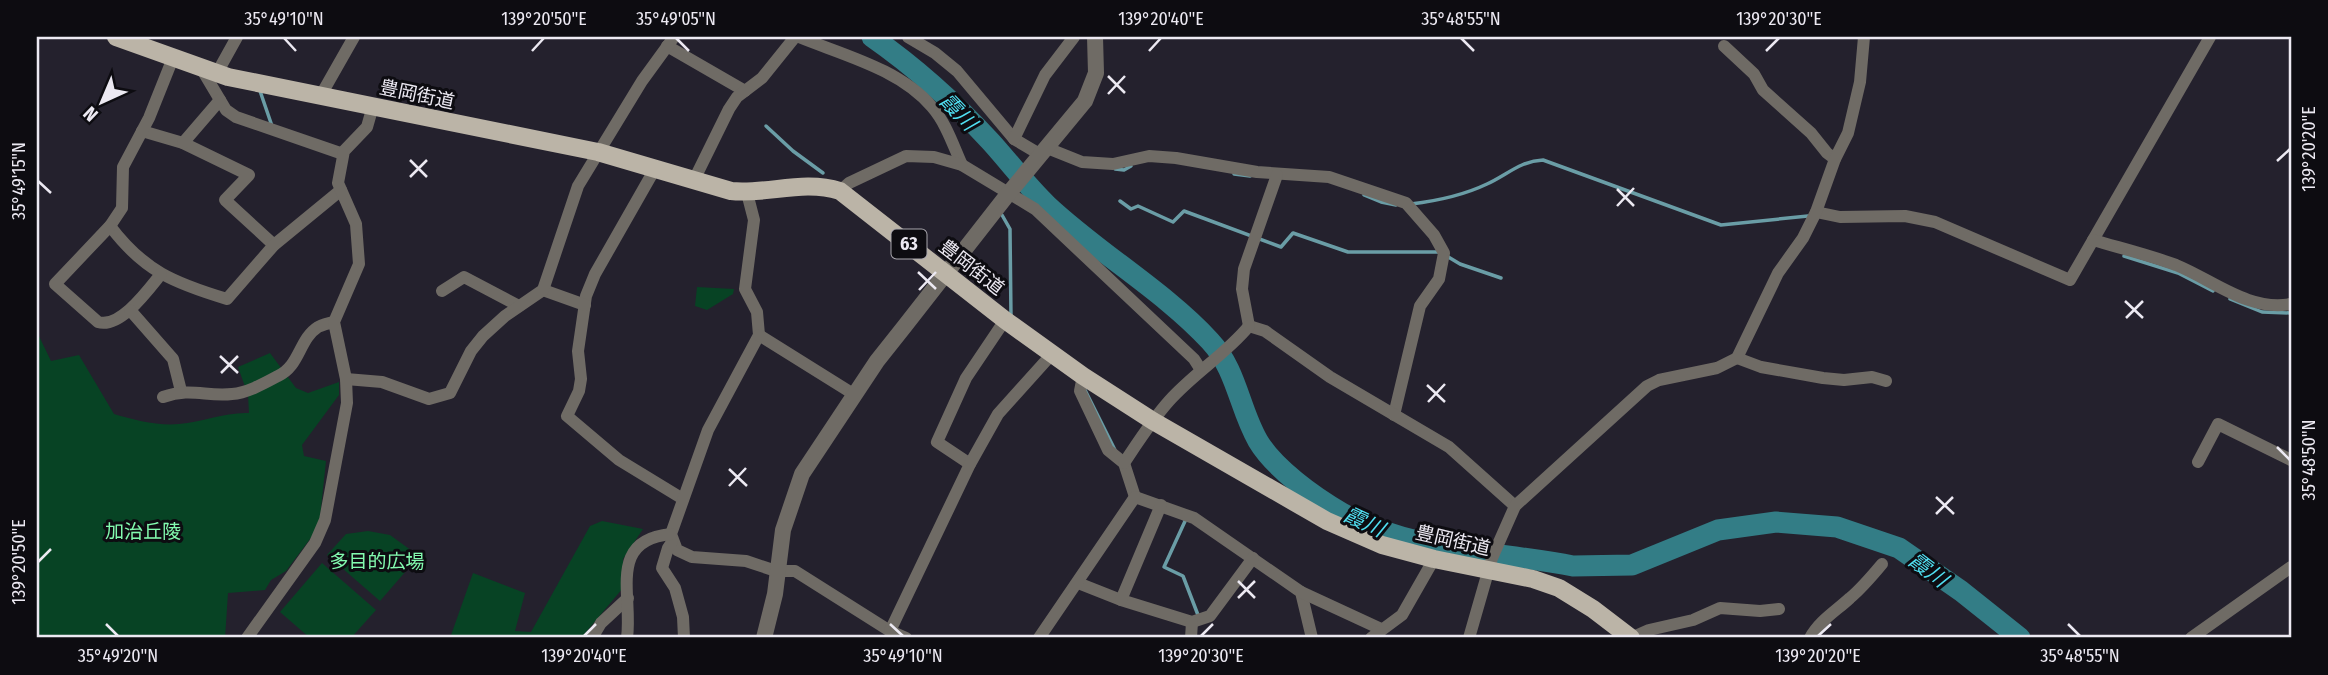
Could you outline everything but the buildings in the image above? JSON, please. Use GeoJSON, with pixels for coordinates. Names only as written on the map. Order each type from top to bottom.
{"type":"FeatureCollection","features":[{"type":"Feature","properties":{"kind":"main road","name":"豊岡街道"},"geometry":{"type":"LineString","coordinates":[[116,37],[209,71],[598,152],[730,191],[747,193],[800,186],[818,186],[839,191],[1005,320],[1083,376],[1153,421],[1327,521],[1382,545],[1434,559],[1491,564],[1559,588],[1593,609],[1631,638]]}},
{"type":"Feature","properties":{"kind":"street"},"geometry":{"type":"LineString","coordinates":[[237,37],[209,71],[226,110],[236,117],[343,154]]}},
{"type":"Feature","properties":{"kind":"street"},"geometry":{"type":"LineString","coordinates":[[321,95],[354,37]]}},
{"type":"Feature","properties":{"kind":"street"},"geometry":{"type":"LineString","coordinates":[[694,180],[729,109],[745,91],[762,78],[797,37],[871,66],[914,90],[932,106],[962,165]]}},
{"type":"Feature","properties":{"kind":"street"},"geometry":{"type":"LineString","coordinates":[[908,37],[935,53],[957,71],[1014,138],[1041,156],[1113,164],[1149,156],[1277,175],[1329,177],[1406,203],[1434,235],[1444,253],[1440,279],[1420,306],[1394,415]]}},
{"type":"Feature","properties":{"kind":"street"},"geometry":{"type":"LineString","coordinates":[[1014,138],[1045,75],[1074,37]]}},
{"type":"Feature","properties":{"kind":"street"},"geometry":{"type":"LineString","coordinates":[[764,638],[775,594],[783,530],[798,482],[877,361],[1009,192],[1077,114],[1088,95],[1096,72],[1095,37]]}},
{"type":"Feature","properties":{"kind":"street"},"geometry":{"type":"LineString","coordinates":[[1469,638],[1503,527],[1515,506],[1647,386],[1659,380],[1717,368],[1737,358],[1778,272],[1803,238],[1816,212],[1852,121],[1860,82],[1864,37]]}},
{"type":"Feature","properties":{"kind":"street"},"geometry":{"type":"LineString","coordinates":[[1816,212],[1840,217],[1905,216],[1935,222],[2070,280],[2210,37]]}},
{"type":"Feature","properties":{"kind":"street"},"geometry":{"type":"LineString","coordinates":[[346,379],[382,382],[429,399],[450,393],[477,344],[505,316],[543,290],[578,186],[642,81],[670,41],[745,91]]}},
{"type":"Feature","properties":{"kind":"street"},"geometry":{"type":"LineString","coordinates":[[1724,46],[1754,74],[1763,90],[1811,133],[1835,159]]}},
{"type":"Feature","properties":{"kind":"street"},"geometry":{"type":"LineString","coordinates":[[161,274],[130,310],[110,323],[98,323],[55,284],[110,226],[122,208],[123,167],[142,131],[173,58]]}},
{"type":"Feature","properties":{"kind":"street"},"geometry":{"type":"LineString","coordinates":[[183,143],[220,100]]}},
{"type":"Feature","properties":{"kind":"street"},"geometry":{"type":"LineString","coordinates":[[247,638],[323,528],[347,403],[346,379],[334,322],[359,264],[356,224],[338,183],[344,151],[367,127],[373,106]]}},
{"type":"Feature","properties":{"kind":"street"},"geometry":{"type":"LineString","coordinates":[[142,131],[183,143],[248,175],[225,200],[274,245]]}},
{"type":"Feature","properties":{"kind":"street"},"geometry":{"type":"LineString","coordinates":[[839,191],[849,183],[906,156],[934,157],[962,165],[1035,209],[1194,359],[1201,369]]}},
{"type":"Feature","properties":{"kind":"street"},"geometry":{"type":"LineString","coordinates":[[656,167],[595,274],[584,305],[578,351],[581,379],[579,391],[567,416],[619,460],[683,499]]}},
{"type":"Feature","properties":{"kind":"street"},"geometry":{"type":"LineString","coordinates":[[1249,326],[1242,289],[1244,269],[1277,175]]}},
{"type":"Feature","properties":{"kind":"street"},"geometry":{"type":"LineString","coordinates":[[110,226],[132,252],[161,274],[183,285],[227,299],[274,245],[341,190]]}},
{"type":"Feature","properties":{"kind":"street"},"geometry":{"type":"LineString","coordinates":[[684,638],[683,617],[675,588],[662,568],[708,430],[759,335],[757,312],[745,289],[754,220],[747,193]]}},
{"type":"Feature","properties":{"kind":"street"},"geometry":{"type":"LineString","coordinates":[[2093,240],[2181,267],[2259,304],[2291,304]]}},
{"type":"Feature","properties":{"kind":"street"},"geometry":{"type":"LineString","coordinates":[[442,291],[464,277],[519,306]]}},
{"type":"Feature","properties":{"kind":"street"},"geometry":{"type":"LineString","coordinates":[[543,290],[584,305]]}},
{"type":"Feature","properties":{"kind":"street"},"geometry":{"type":"LineString","coordinates":[[130,310],[173,359],[181,391]]}},
{"type":"Feature","properties":{"kind":"street"},"geometry":{"type":"LineString","coordinates":[[970,464],[937,442],[966,378],[1005,320]]}},
{"type":"Feature","properties":{"kind":"street"},"geometry":{"type":"LineString","coordinates":[[163,397],[181,391],[235,394],[275,378],[295,363],[308,338],[318,327],[334,322]]}},
{"type":"Feature","properties":{"kind":"street"},"geometry":{"type":"LineString","coordinates":[[1124,463],[1170,401],[1249,326]]}},
{"type":"Feature","properties":{"kind":"street"},"geometry":{"type":"LineString","coordinates":[[1249,326],[1265,331],[1330,377],[1450,447],[1515,506]]}},
{"type":"Feature","properties":{"kind":"street"},"geometry":{"type":"LineString","coordinates":[[759,335],[855,395]]}},
{"type":"Feature","properties":{"kind":"street"},"geometry":{"type":"LineString","coordinates":[[890,631],[970,464],[998,414],[1052,354]]}},
{"type":"Feature","properties":{"kind":"street"},"geometry":{"type":"LineString","coordinates":[[1737,358],[1761,367],[1823,378],[1843,380],[1872,377],[1886,381]]}},
{"type":"Feature","properties":{"kind":"street"},"geometry":{"type":"LineString","coordinates":[[1083,376],[1080,391],[1108,450],[1124,463],[1135,497]]}},
{"type":"Feature","properties":{"kind":"street"},"geometry":{"type":"LineString","coordinates":[[2198,462],[2218,424],[2291,460]]}},
{"type":"Feature","properties":{"kind":"street"},"geometry":{"type":"LineString","coordinates":[[1135,497],[1194,518],[1301,593],[1381,629]]}},
{"type":"Feature","properties":{"kind":"street"},"geometry":{"type":"LineString","coordinates":[[1039,638],[1135,497]]}},
{"type":"Feature","properties":{"kind":"street"},"geometry":{"type":"LineString","coordinates":[[1121,600],[1161,505]]}},
{"type":"Feature","properties":{"kind":"street"},"geometry":{"type":"LineString","coordinates":[[627,638],[626,576],[629,560],[652,536],[672,538]]}},
{"type":"Feature","properties":{"kind":"street"},"geometry":{"type":"LineString","coordinates":[[672,538],[677,550],[692,557],[746,561],[776,571],[796,571],[890,631],[906,638]]}},
{"type":"Feature","properties":{"kind":"street"},"geometry":{"type":"LineString","coordinates":[[1078,583],[1121,600],[1192,622],[1210,616],[1253,558]]}},
{"type":"Feature","properties":{"kind":"street"},"geometry":{"type":"LineString","coordinates":[[1371,638],[1402,615],[1434,559]]}},
{"type":"Feature","properties":{"kind":"street"},"geometry":{"type":"LineString","coordinates":[[1810,638],[1835,609],[1849,600],[1882,564]]}},
{"type":"Feature","properties":{"kind":"street"},"geometry":{"type":"LineString","coordinates":[[2200,636],[2291,566]]}},
{"type":"Feature","properties":{"kind":"street"},"geometry":{"type":"LineString","coordinates":[[1301,593],[1312,638]]}},
{"type":"Feature","properties":{"kind":"street"},"geometry":{"type":"LineString","coordinates":[[592,638],[601,623],[628,598]]}},
{"type":"Feature","properties":{"kind":"street"},"geometry":{"type":"LineString","coordinates":[[1631,638],[1649,630],[1693,620],[1720,608],[1760,611],[1779,609]]}},
{"type":"Feature","properties":{"kind":"street"},"geometry":{"type":"LineString","coordinates":[[1191,638],[1192,622]]}},
{"type":"Feature","properties":{"kind":"green space"},"geometry":{"type":"Polygon","coordinates":[[[697,287],[734,289],[733,294],[707,310],[695,306],[697,287]]]}},
{"type":"Feature","properties":{"kind":"green space","name":"加治丘陵"},"geometry":{"type":"Polygon","coordinates":[[[37,332],[51,361],[79,355],[114,414],[146,422],[179,424],[249,413],[248,395],[238,367],[270,353],[296,388],[308,393],[339,382],[339,395],[302,445],[304,456],[326,461],[319,527],[286,571],[271,580],[265,590],[228,593],[225,638],[37,638],[37,332]]]}},
{"type":"Feature","properties":{"kind":"green space"},"geometry":{"type":"Polygon","coordinates":[[[602,521],[643,529],[623,559],[623,588],[581,638],[450,638],[473,573],[525,593],[515,631],[531,632],[590,526],[602,521]]]}},
{"type":"Feature","properties":{"kind":"green space","name":"多目的広場"},"geometry":{"type":"Polygon","coordinates":[[[368,531],[390,535],[419,556],[380,601],[327,555],[346,534],[368,531]]]}},
{"type":"Feature","properties":{"kind":"green space"},"geometry":{"type":"Polygon","coordinates":[[[322,563],[376,610],[351,638],[310,638],[280,612],[322,563]]]}},
{"type":"Feature","properties":{"kind":"waterway","name":"霞川"},"geometry":{"type":"LineString","coordinates":[[872,37],[919,73],[963,113],[1047,205],[1067,223],[1172,305],[1210,341],[1226,364],[1252,428],[1265,451],[1296,481],[1342,513],[1369,526],[1426,543],[1573,566],[1632,565],[1718,530],[1776,522],[1837,527],[1899,548],[1961,591],[2020,638]]}},
{"type":"Feature","properties":{"kind":"waterway"},"geometry":{"type":"LineString","coordinates":[[259,88],[272,126]]}},
{"type":"Feature","properties":{"kind":"waterway"},"geometry":{"type":"LineString","coordinates":[[766,126],[793,151],[823,173]]}},
{"type":"Feature","properties":{"kind":"waterway"},"geometry":{"type":"LineString","coordinates":[[1411,204],[1469,191],[1520,166],[1543,160],[1721,225],[1808,216]]}},
{"type":"Feature","properties":{"kind":"waterway"},"geometry":{"type":"LineString","coordinates":[[1115,169],[1124,170],[1131,166]]}},
{"type":"Feature","properties":{"kind":"waterway"},"geometry":{"type":"LineString","coordinates":[[1234,174],[1250,176]]}},
{"type":"Feature","properties":{"kind":"waterway"},"geometry":{"type":"LineString","coordinates":[[1364,195],[1396,205]]}},
{"type":"Feature","properties":{"kind":"waterway"},"geometry":{"type":"LineString","coordinates":[[1120,201],[1131,209],[1138,206],[1173,222],[1184,211],[1281,247],[1293,233],[1348,252],[1438,252]]}},
{"type":"Feature","properties":{"kind":"waterway"},"geometry":{"type":"LineString","coordinates":[[1002,215],[1010,229],[1011,317]]}},
{"type":"Feature","properties":{"kind":"waterway"},"geometry":{"type":"LineString","coordinates":[[1445,255],[1460,264],[1501,278]]}},
{"type":"Feature","properties":{"kind":"waterway"},"geometry":{"type":"LineString","coordinates":[[2124,256],[2178,273],[2213,291]]}},
{"type":"Feature","properties":{"kind":"waterway"},"geometry":{"type":"LineString","coordinates":[[2230,299],[2262,312],[2291,313]]}},
{"type":"Feature","properties":{"kind":"waterway"},"geometry":{"type":"LineString","coordinates":[[1084,388],[1115,450]]}},
{"type":"Feature","properties":{"kind":"waterway"},"geometry":{"type":"LineString","coordinates":[[1184,519],[1164,567],[1183,576],[1198,615]]}}]}
